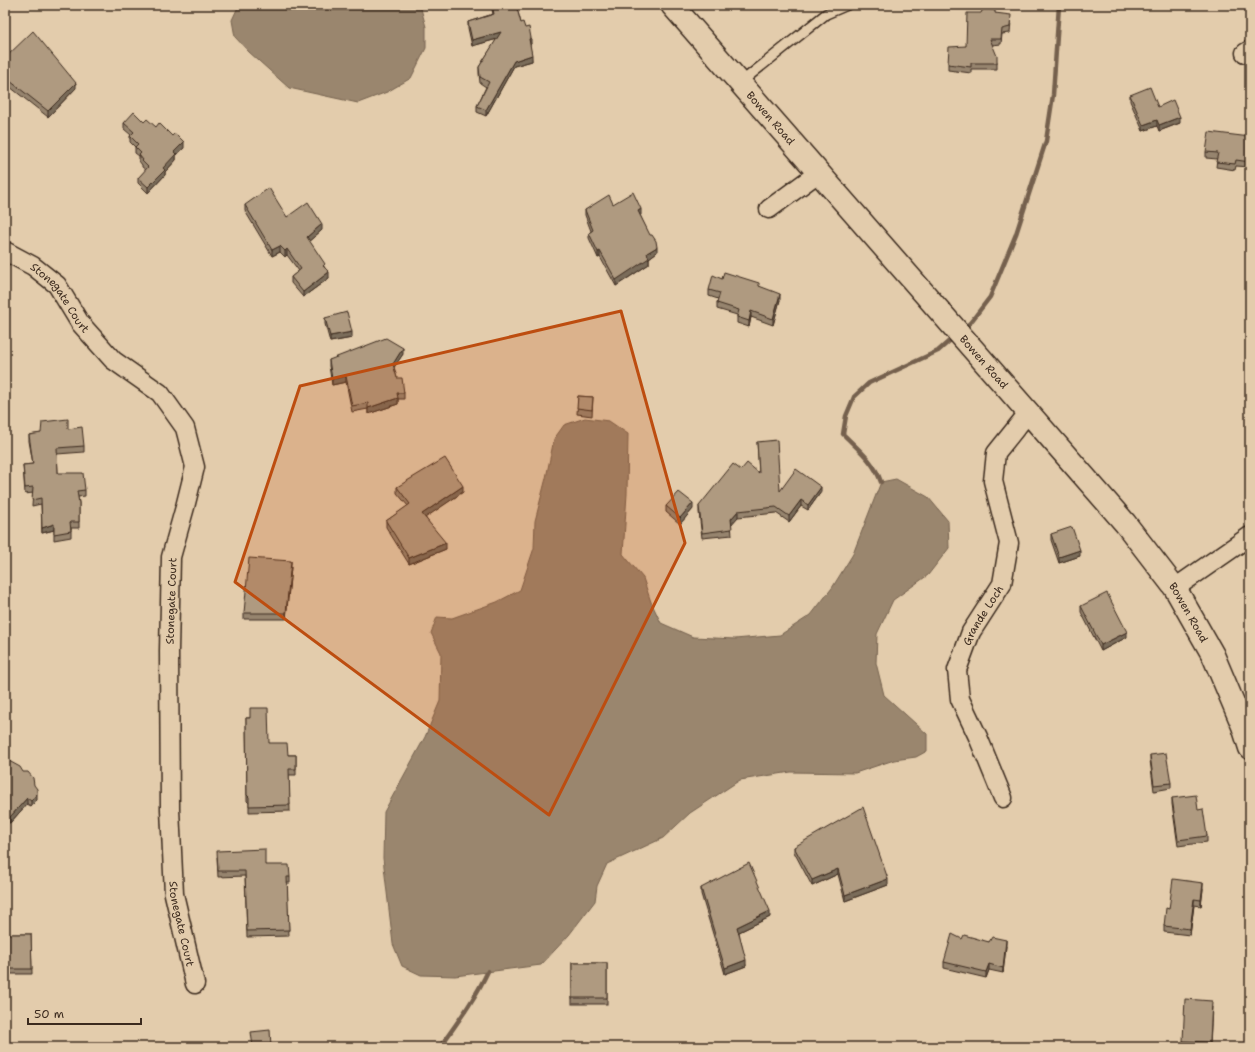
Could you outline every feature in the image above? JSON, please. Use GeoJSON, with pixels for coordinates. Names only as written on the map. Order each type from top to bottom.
{"type":"FeatureCollection","features":[{"type":"Feature","properties":{"kind":"street","name":"Bowen Road"},"geometry":{"type":"LineString","coordinates":[[672,5],[1125,523],[1175,588],[1213,655],[1247,725],[1250,748]]}},
{"type":"Feature","properties":{"kind":"street"},"geometry":{"type":"LineString","coordinates":[[770,209],[818,173]]}},
{"type":"Feature","properties":{"kind":"street","name":"Stonegate Court"},"geometry":{"type":"LineString","coordinates":[[5,252],[33,266],[58,285],[80,323],[113,360],[160,393],[185,428],[195,466],[171,557],[169,651],[170,809],[174,894],[195,984]]}},
{"type":"Feature","properties":{"kind":"street","name":"Grande Loch"},"geometry":{"type":"LineString","coordinates":[[1003,798],[978,737],[960,699],[957,670],[971,632],[1002,584],[1009,543],[993,481],[996,453],[1024,418],[1029,414]]}},
{"type":"Feature","properties":{"kind":"street"},"geometry":{"type":"LineString","coordinates":[[1175,588],[1250,536]]}},
{"type":"Feature","properties":{"kind":"lane"},"geometry":{"type":"LineString","coordinates":[[740,83],[826,14],[847,5]]}},
{"type":"Feature","properties":{"kind":"highlighted area"},"geometry":{"type":"Polygon","coordinates":[[[621,311],[685,543],[549,815],[235,582],[300,386],[621,311]]]}},
{"type":"Feature","properties":{"kind":"shaded area"},"geometry":{"type":"Polygon","coordinates":[[[239,5],[420,5],[426,27],[426,48],[411,78],[387,92],[358,103],[289,88],[249,52],[235,37],[232,20],[239,5]]]}},
{"type":"Feature","properties":{"kind":"shaded area"},"geometry":{"type":"Polygon","coordinates":[[[585,418],[609,421],[628,434],[627,494],[623,554],[643,578],[651,602],[661,623],[693,637],[735,639],[780,635],[811,615],[832,588],[853,554],[881,482],[896,479],[928,497],[948,521],[949,548],[928,575],[893,600],[877,634],[876,663],[884,695],[927,734],[927,751],[916,757],[894,760],[855,773],[791,772],[740,780],[690,813],[663,838],[607,864],[597,886],[595,901],[569,935],[541,965],[455,976],[421,975],[402,966],[393,944],[383,858],[384,812],[425,737],[440,701],[441,653],[431,633],[437,617],[452,618],[497,602],[520,590],[534,548],[535,521],[554,439],[564,425],[585,418]]]}},
{"type":"Feature","properties":{"kind":"building"},"geometry":{"type":"Polygon","coordinates":[[[492,5],[516,5],[521,23],[523,22],[525,28],[529,27],[531,38],[529,39],[532,55],[514,61],[486,110],[477,106],[489,82],[480,77],[479,67],[501,32],[472,40],[468,22],[494,14],[492,5]]]}},
{"type":"Feature","properties":{"kind":"building"},"geometry":{"type":"Polygon","coordinates":[[[983,9],[995,10],[995,13],[1011,15],[1010,27],[1002,29],[1001,39],[990,39],[997,56],[997,63],[971,63],[971,67],[948,64],[949,47],[966,46],[967,13],[981,13],[983,9]]]}},
{"type":"Feature","properties":{"kind":"building"},"geometry":{"type":"Polygon","coordinates":[[[33,31],[76,83],[48,111],[5,77],[5,58],[33,31]]]}},
{"type":"Feature","properties":{"kind":"building"},"geometry":{"type":"Polygon","coordinates":[[[1150,87],[1158,107],[1173,100],[1180,117],[1159,125],[1157,120],[1143,125],[1130,95],[1150,87]]]}},
{"type":"Feature","properties":{"kind":"building"},"geometry":{"type":"Polygon","coordinates":[[[134,112],[144,122],[147,119],[156,127],[159,123],[172,136],[175,133],[184,142],[174,152],[176,154],[163,168],[165,170],[148,187],[138,178],[148,167],[139,155],[141,153],[135,147],[138,144],[130,136],[134,132],[124,123],[134,112]]]}},
{"type":"Feature","properties":{"kind":"building"},"geometry":{"type":"Polygon","coordinates":[[[1209,132],[1250,137],[1250,162],[1236,160],[1235,164],[1216,162],[1218,153],[1206,152],[1209,132]]]}},
{"type":"Feature","properties":{"kind":"building"},"geometry":{"type":"Polygon","coordinates":[[[269,188],[287,217],[308,202],[322,224],[307,237],[325,264],[323,266],[329,272],[303,292],[291,277],[301,269],[287,249],[285,251],[280,246],[272,250],[245,205],[269,188]]]}},
{"type":"Feature","properties":{"kind":"building"},"geometry":{"type":"Polygon","coordinates":[[[633,192],[641,209],[638,211],[650,235],[652,235],[656,241],[657,247],[647,253],[649,258],[616,280],[600,251],[598,252],[589,233],[593,230],[585,210],[609,195],[613,204],[633,192]]]}},
{"type":"Feature","properties":{"kind":"building"},"geometry":{"type":"Polygon","coordinates":[[[724,272],[759,283],[759,286],[780,294],[773,319],[751,311],[749,321],[737,317],[739,310],[717,303],[720,293],[709,290],[713,275],[722,279],[724,272]]]}},
{"type":"Feature","properties":{"kind":"building"},"geometry":{"type":"Polygon","coordinates":[[[347,312],[352,332],[330,336],[325,318],[347,312]]]}},
{"type":"Feature","properties":{"kind":"building"},"geometry":{"type":"Polygon","coordinates":[[[386,338],[403,348],[393,364],[397,378],[402,378],[404,393],[397,393],[398,398],[368,408],[368,403],[352,406],[346,376],[332,379],[329,360],[386,338]]]}},
{"type":"Feature","properties":{"kind":"building"},"geometry":{"type":"Polygon","coordinates":[[[578,396],[593,397],[592,410],[577,408],[578,396]]]}},
{"type":"Feature","properties":{"kind":"building"},"geometry":{"type":"Polygon","coordinates":[[[68,419],[68,429],[82,427],[84,446],[57,448],[58,473],[83,473],[85,490],[77,491],[79,503],[79,522],[70,522],[71,531],[54,534],[54,524],[42,528],[41,498],[32,500],[33,487],[25,488],[23,465],[33,464],[29,435],[41,433],[42,422],[68,419]]]}},
{"type":"Feature","properties":{"kind":"building"},"geometry":{"type":"Polygon","coordinates":[[[777,440],[780,491],[796,469],[821,487],[808,505],[801,500],[789,516],[776,507],[738,511],[731,519],[732,529],[702,533],[699,506],[733,464],[741,470],[747,463],[759,473],[757,442],[777,440]]]}},
{"type":"Feature","properties":{"kind":"building"},"geometry":{"type":"Polygon","coordinates":[[[445,458],[463,486],[422,514],[446,543],[409,558],[386,521],[410,504],[397,487],[445,458]]]}},
{"type":"Feature","properties":{"kind":"building"},"geometry":{"type":"Polygon","coordinates":[[[679,492],[693,503],[680,518],[666,506],[679,492]]]}},
{"type":"Feature","properties":{"kind":"building"},"geometry":{"type":"Polygon","coordinates":[[[1072,527],[1080,550],[1059,557],[1051,534],[1072,527]]]}},
{"type":"Feature","properties":{"kind":"building"},"geometry":{"type":"Polygon","coordinates":[[[249,558],[291,561],[286,613],[244,613],[249,558]]]}},
{"type":"Feature","properties":{"kind":"building"},"geometry":{"type":"Polygon","coordinates":[[[1107,593],[1127,632],[1101,645],[1081,606],[1107,593]]]}},
{"type":"Feature","properties":{"kind":"building"},"geometry":{"type":"Polygon","coordinates":[[[250,708],[268,708],[269,743],[287,743],[288,755],[296,755],[296,769],[289,769],[290,805],[249,806],[249,797],[247,795],[246,718],[250,718],[250,708]]]}},
{"type":"Feature","properties":{"kind":"building"},"geometry":{"type":"Polygon","coordinates":[[[6,747],[6,760],[5,760],[6,747]]]}},
{"type":"Feature","properties":{"kind":"building"},"geometry":{"type":"Polygon","coordinates":[[[1166,753],[1171,783],[1154,785],[1150,755],[1166,753]]]}},
{"type":"Feature","properties":{"kind":"building"},"geometry":{"type":"Polygon","coordinates":[[[9,761],[20,767],[23,772],[28,772],[33,778],[34,785],[37,789],[37,794],[31,801],[27,798],[10,817],[5,817],[5,763],[9,761]]]}},
{"type":"Feature","properties":{"kind":"building"},"geometry":{"type":"Polygon","coordinates":[[[1196,795],[1198,810],[1203,809],[1207,836],[1178,840],[1172,798],[1196,795]]]}},
{"type":"Feature","properties":{"kind":"building"},"geometry":{"type":"Polygon","coordinates":[[[863,807],[888,879],[845,895],[838,869],[812,880],[794,847],[863,807]]]}},
{"type":"Feature","properties":{"kind":"building"},"geometry":{"type":"Polygon","coordinates":[[[265,849],[265,865],[289,865],[290,877],[287,877],[289,930],[247,931],[245,871],[218,871],[217,851],[265,849]]]}},
{"type":"Feature","properties":{"kind":"building"},"geometry":{"type":"Polygon","coordinates":[[[749,863],[770,911],[737,927],[746,960],[725,968],[701,888],[749,863]]]}},
{"type":"Feature","properties":{"kind":"building"},"geometry":{"type":"Polygon","coordinates":[[[1173,879],[1203,883],[1201,900],[1194,899],[1190,929],[1164,926],[1166,908],[1169,909],[1173,879]]]}},
{"type":"Feature","properties":{"kind":"building"},"geometry":{"type":"Polygon","coordinates":[[[5,934],[31,934],[32,969],[5,969],[5,934]]]}},
{"type":"Feature","properties":{"kind":"building"},"geometry":{"type":"Polygon","coordinates":[[[952,934],[962,939],[964,935],[989,942],[992,937],[1006,940],[1003,968],[989,964],[986,972],[944,962],[952,934]]]}},
{"type":"Feature","properties":{"kind":"building"},"geometry":{"type":"Polygon","coordinates":[[[572,963],[607,963],[607,998],[572,998],[572,963]]]}},
{"type":"Feature","properties":{"kind":"building"},"geometry":{"type":"Polygon","coordinates":[[[1185,999],[1212,1001],[1210,1042],[1183,1041],[1185,999]]]}},
{"type":"Feature","properties":{"kind":"building"},"geometry":{"type":"Polygon","coordinates":[[[270,1030],[271,1047],[253,1047],[251,1032],[270,1030]]]}},
{"type":"Feature","properties":{"kind":"waterway"},"geometry":{"type":"LineString","coordinates":[[963,329],[970,323],[990,297],[1016,234],[1046,141],[1053,95],[1059,5]]}},
{"type":"Feature","properties":{"kind":"waterway"},"geometry":{"type":"LineString","coordinates":[[881,482],[870,462],[843,434],[846,416],[854,397],[869,383],[938,351],[955,336]]}},
{"type":"Feature","properties":{"kind":"waterway"},"geometry":{"type":"LineString","coordinates":[[440,1047],[472,1001],[488,971]]}}]}
